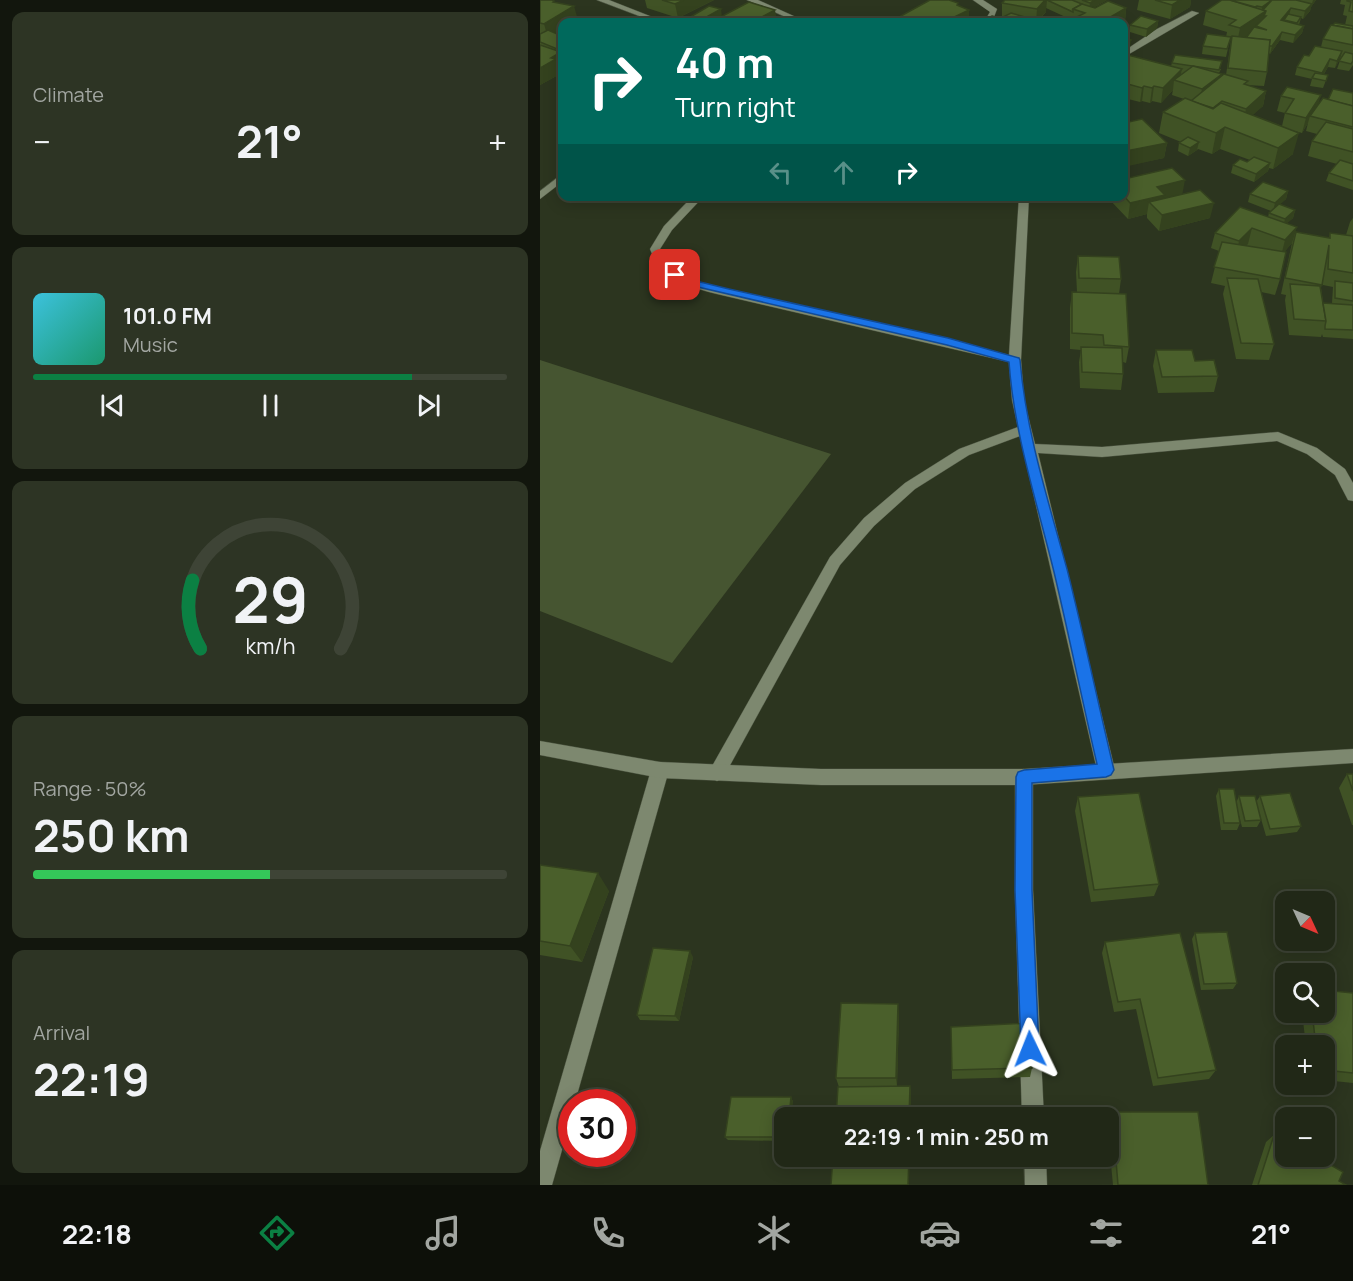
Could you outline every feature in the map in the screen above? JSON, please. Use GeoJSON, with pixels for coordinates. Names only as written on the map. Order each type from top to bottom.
{"type":"FeatureCollection","features":[{"type":"Feature","properties":{"kind":"street"},"geometry":{"type":"LineString","coordinates":[[601,0],[650,18]]}},
{"type":"Feature","properties":{"kind":"street"},"geometry":{"type":"LineString","coordinates":[[751,0],[789,18]]}},
{"type":"Feature","properties":{"kind":"street"},"geometry":{"type":"LineString","coordinates":[[977,0],[994,11],[990,18]]}},
{"type":"Feature","properties":{"kind":"street"},"geometry":{"type":"LineString","coordinates":[[1128,52],[1160,31],[1196,13]]}},
{"type":"Feature","properties":{"kind":"street"},"geometry":{"type":"LineString","coordinates":[[540,196],[558,180]]}},
{"type":"Feature","properties":{"kind":"street"},"geometry":{"type":"LineString","coordinates":[[694,201],[668,228],[655,249],[658,260],[675,275],[688,282],[948,342],[1015,360]]}},
{"type":"Feature","properties":{"kind":"street"},"geometry":{"type":"LineString","coordinates":[[1024,201],[1015,360],[1017,400],[1106,770]]}},
{"type":"Feature","properties":{"kind":"street"},"geometry":{"type":"LineString","coordinates":[[717,773],[835,561],[869,522],[910,486],[964,452],[1024,430]]}},
{"type":"Feature","properties":{"kind":"street"},"geometry":{"type":"LineString","coordinates":[[1028,448],[1102,452],[1278,436],[1312,451],[1340,472],[1353,496]]}},
{"type":"Feature","properties":{"kind":"street"},"geometry":{"type":"LineString","coordinates":[[540,748],[660,770],[821,777],[1024,777],[1353,756]]}},
{"type":"Feature","properties":{"kind":"street"},"geometry":{"type":"LineString","coordinates":[[541,1185],[660,770]]}},
{"type":"Feature","properties":{"kind":"street"},"geometry":{"type":"LineString","coordinates":[[1024,777],[1024,890],[1033,1107]]}},
{"type":"Feature","properties":{"kind":"street"},"geometry":{"type":"LineString","coordinates":[[1035,1167],[1036,1185]]}},
{"type":"Feature","properties":{"kind":"green space"},"geometry":{"type":"Polygon","coordinates":[[[540,360],[831,454],[672,663],[540,611],[540,360]]]}},
{"type":"Feature","properties":{"kind":"building"},"geometry":{"type":"Polygon","coordinates":[[[540,0],[552,0],[574,6],[544,24],[540,23],[540,0]]]}},
{"type":"Feature","properties":{"kind":"building"},"geometry":{"type":"Polygon","coordinates":[[[662,0],[684,0],[675,4],[662,0]]]}},
{"type":"Feature","properties":{"kind":"building"},"geometry":{"type":"Polygon","coordinates":[[[930,0],[949,0],[969,10],[952,18],[899,17],[930,0]]]}},
{"type":"Feature","properties":{"kind":"building"},"geometry":{"type":"Polygon","coordinates":[[[1005,0],[1045,0],[1037,9],[1002,3],[1005,0]]]}},
{"type":"Feature","properties":{"kind":"building"},"geometry":{"type":"Polygon","coordinates":[[[1047,0],[1072,0],[1082,4],[1073,9],[1073,12],[1047,0]]]}},
{"type":"Feature","properties":{"kind":"building"},"geometry":{"type":"Polygon","coordinates":[[[1155,0],[1180,0],[1172,5],[1155,0]]]}},
{"type":"Feature","properties":{"kind":"building"},"geometry":{"type":"Polygon","coordinates":[[[1222,0],[1230,0],[1266,11],[1240,28],[1229,25],[1236,20],[1206,11],[1222,0]]]}},
{"type":"Feature","properties":{"kind":"building"},"geometry":{"type":"Polygon","coordinates":[[[1230,0],[1272,0],[1262,7],[1255,7],[1230,0]]]}},
{"type":"Feature","properties":{"kind":"building"},"geometry":{"type":"Polygon","coordinates":[[[1272,0],[1296,0],[1312,4],[1305,11],[1291,8],[1281,20],[1304,26],[1295,35],[1282,32],[1272,46],[1269,46],[1270,40],[1246,38],[1254,27],[1267,30],[1256,26],[1266,16],[1264,16],[1266,11],[1263,10],[1272,0]]]}},
{"type":"Feature","properties":{"kind":"building"},"geometry":{"type":"Polygon","coordinates":[[[1347,0],[1353,0],[1353,12],[1349,11],[1351,2],[1347,0]]]}},
{"type":"Feature","properties":{"kind":"building"},"geometry":{"type":"Polygon","coordinates":[[[1108,1],[1126,8],[1109,18],[1075,18],[1085,13],[1073,9],[1082,4],[1095,8],[1108,1]]]}},
{"type":"Feature","properties":{"kind":"building"},"geometry":{"type":"Polygon","coordinates":[[[749,2],[775,10],[760,18],[719,18],[749,2]]]}},
{"type":"Feature","properties":{"kind":"building"},"geometry":{"type":"Polygon","coordinates":[[[709,6],[721,9],[705,18],[692,16],[709,6]]]}},
{"type":"Feature","properties":{"kind":"building"},"geometry":{"type":"Polygon","coordinates":[[[1011,13],[1028,18],[1001,18],[1011,13]]]}},
{"type":"Feature","properties":{"kind":"building"},"geometry":{"type":"Polygon","coordinates":[[[1288,14],[1301,17],[1297,23],[1284,20],[1288,14]]]}},
{"type":"Feature","properties":{"kind":"building"},"geometry":{"type":"Polygon","coordinates":[[[1141,16],[1158,21],[1147,29],[1130,25],[1141,16]]]}},
{"type":"Feature","properties":{"kind":"building"},"geometry":{"type":"Polygon","coordinates":[[[1335,23],[1353,26],[1353,29],[1333,25],[1335,23]]]}},
{"type":"Feature","properties":{"kind":"building"},"geometry":{"type":"Polygon","coordinates":[[[1331,25],[1353,29],[1353,45],[1323,39],[1331,25]]]}},
{"type":"Feature","properties":{"kind":"building"},"geometry":{"type":"Polygon","coordinates":[[[548,30],[558,34],[558,49],[540,42],[540,34],[548,30]]]}},
{"type":"Feature","properties":{"kind":"building"},"geometry":{"type":"Polygon","coordinates":[[[1207,34],[1231,37],[1227,49],[1203,46],[1207,34]]]}},
{"type":"Feature","properties":{"kind":"building"},"geometry":{"type":"Polygon","coordinates":[[[1232,36],[1270,40],[1267,72],[1228,68],[1232,36]]]}},
{"type":"Feature","properties":{"kind":"building"},"geometry":{"type":"Polygon","coordinates":[[[540,45],[558,51],[558,54],[551,58],[556,59],[540,68],[540,45]]]}},
{"type":"Feature","properties":{"kind":"building"},"geometry":{"type":"Polygon","coordinates":[[[1315,46],[1342,51],[1337,61],[1330,59],[1322,73],[1297,67],[1304,55],[1309,56],[1315,46]]]}},
{"type":"Feature","properties":{"kind":"building"},"geometry":{"type":"Polygon","coordinates":[[[1345,52],[1353,54],[1351,64],[1339,61],[1345,52]]]}},
{"type":"Feature","properties":{"kind":"building"},"geometry":{"type":"Polygon","coordinates":[[[1128,55],[1182,69],[1163,88],[1144,86],[1142,88],[1128,84],[1128,55]]]}},
{"type":"Feature","properties":{"kind":"building"},"geometry":{"type":"Polygon","coordinates":[[[1175,55],[1222,61],[1219,70],[1172,63],[1175,55]]]}},
{"type":"Feature","properties":{"kind":"building"},"geometry":{"type":"Polygon","coordinates":[[[1193,66],[1222,74],[1202,89],[1174,80],[1193,66]]]}},
{"type":"Feature","properties":{"kind":"building"},"geometry":{"type":"Polygon","coordinates":[[[1315,73],[1328,75],[1326,81],[1312,78],[1315,73]]]}},
{"type":"Feature","properties":{"kind":"building"},"geometry":{"type":"Polygon","coordinates":[[[1224,74],[1248,81],[1244,84],[1266,91],[1246,109],[1222,101],[1213,108],[1191,101],[1224,74]]]}},
{"type":"Feature","properties":{"kind":"building"},"geometry":{"type":"Polygon","coordinates":[[[1287,87],[1321,95],[1306,118],[1285,113],[1294,99],[1281,96],[1287,87]]]}},
{"type":"Feature","properties":{"kind":"building"},"geometry":{"type":"Polygon","coordinates":[[[1333,89],[1353,93],[1353,106],[1328,100],[1333,89]]]}},
{"type":"Feature","properties":{"kind":"building"},"geometry":{"type":"Polygon","coordinates":[[[1185,98],[1213,109],[1221,103],[1299,133],[1278,148],[1225,127],[1216,133],[1163,112],[1185,98]]]}},
{"type":"Feature","properties":{"kind":"building"},"geometry":{"type":"Polygon","coordinates":[[[1323,98],[1353,106],[1353,127],[1310,116],[1323,98]]]}},
{"type":"Feature","properties":{"kind":"building"},"geometry":{"type":"Polygon","coordinates":[[[1142,119],[1167,143],[1128,151],[1128,122],[1142,119]]]}},
{"type":"Feature","properties":{"kind":"building"},"geometry":{"type":"Polygon","coordinates":[[[1326,122],[1353,129],[1353,152],[1312,141],[1326,122]]]}},
{"type":"Feature","properties":{"kind":"building"},"geometry":{"type":"Polygon","coordinates":[[[1188,137],[1199,142],[1190,148],[1179,143],[1188,137]]]}},
{"type":"Feature","properties":{"kind":"building"},"geometry":{"type":"Polygon","coordinates":[[[1254,157],[1270,163],[1256,174],[1233,165],[1240,159],[1247,162],[1254,157]]]}},
{"type":"Feature","properties":{"kind":"building"},"geometry":{"type":"Polygon","coordinates":[[[1340,160],[1353,164],[1353,181],[1329,173],[1340,160]]]}},
{"type":"Feature","properties":{"kind":"building"},"geometry":{"type":"Polygon","coordinates":[[[1172,168],[1185,180],[1157,187],[1165,195],[1130,203],[1128,201],[1128,178],[1172,168]]]}},
{"type":"Feature","properties":{"kind":"building"},"geometry":{"type":"Polygon","coordinates":[[[1263,182],[1288,191],[1275,203],[1250,194],[1263,182]]]}},
{"type":"Feature","properties":{"kind":"building"},"geometry":{"type":"Polygon","coordinates":[[[1200,190],[1214,203],[1162,215],[1149,202],[1200,190]]]}},
{"type":"Feature","properties":{"kind":"building"},"geometry":{"type":"Polygon","coordinates":[[[1279,204],[1295,210],[1285,219],[1269,213],[1279,204]]]}},
{"type":"Feature","properties":{"kind":"building"},"geometry":{"type":"Polygon","coordinates":[[[1240,207],[1297,227],[1285,240],[1252,228],[1239,241],[1215,233],[1240,207]]]}},
{"type":"Feature","properties":{"kind":"building"},"geometry":{"type":"Polygon","coordinates":[[[1296,232],[1330,238],[1330,233],[1353,236],[1353,273],[1328,269],[1329,245],[1322,285],[1285,278],[1296,232]]]}},
{"type":"Feature","properties":{"kind":"building"},"geometry":{"type":"Polygon","coordinates":[[[1222,242],[1286,252],[1280,279],[1214,267],[1222,242]]]}},
{"type":"Feature","properties":{"kind":"building"},"geometry":{"type":"Polygon","coordinates":[[[1078,256],[1119,257],[1121,279],[1079,278],[1078,256]]]}},
{"type":"Feature","properties":{"kind":"building"},"geometry":{"type":"Polygon","coordinates":[[[1227,278],[1258,279],[1274,344],[1241,343],[1227,278]]]}},
{"type":"Feature","properties":{"kind":"building"},"geometry":{"type":"Polygon","coordinates":[[[1335,281],[1353,283],[1353,301],[1335,298],[1335,281]]]}},
{"type":"Feature","properties":{"kind":"building"},"geometry":{"type":"Polygon","coordinates":[[[1290,284],[1320,286],[1326,321],[1294,319],[1290,284]]]}},
{"type":"Feature","properties":{"kind":"building"},"geometry":{"type":"Polygon","coordinates":[[[1072,292],[1126,294],[1129,347],[1104,345],[1103,335],[1072,333],[1072,292]]]}},
{"type":"Feature","properties":{"kind":"building"},"geometry":{"type":"Polygon","coordinates":[[[1323,303],[1353,305],[1353,330],[1325,329],[1323,303]]]}},
{"type":"Feature","properties":{"kind":"building"},"geometry":{"type":"Polygon","coordinates":[[[1081,347],[1122,348],[1123,374],[1082,372],[1081,347]]]}},
{"type":"Feature","properties":{"kind":"building"},"geometry":{"type":"Polygon","coordinates":[[[1156,350],[1192,350],[1195,361],[1214,360],[1218,376],[1162,377],[1156,350]]]}},
{"type":"Feature","properties":{"kind":"building"},"geometry":{"type":"Polygon","coordinates":[[[1347,774],[1353,774],[1353,791],[1347,774]]]}},
{"type":"Feature","properties":{"kind":"building"},"geometry":{"type":"Polygon","coordinates":[[[1219,789],[1234,789],[1240,823],[1224,823],[1219,789]]]}},
{"type":"Feature","properties":{"kind":"building"},"geometry":{"type":"Polygon","coordinates":[[[1139,793],[1159,884],[1094,890],[1078,797],[1139,793]]]}},
{"type":"Feature","properties":{"kind":"building"},"geometry":{"type":"Polygon","coordinates":[[[1290,793],[1301,826],[1270,829],[1260,796],[1290,793]]]}},
{"type":"Feature","properties":{"kind":"building"},"geometry":{"type":"Polygon","coordinates":[[[1239,796],[1255,796],[1261,820],[1245,821],[1239,796]]]}},
{"type":"Feature","properties":{"kind":"building"},"geometry":{"type":"Polygon","coordinates":[[[540,865],[598,873],[570,946],[540,941],[540,865]]]}},
{"type":"Feature","properties":{"kind":"building"},"geometry":{"type":"Polygon","coordinates":[[[1227,932],[1237,983],[1204,984],[1195,933],[1227,932]]]}},
{"type":"Feature","properties":{"kind":"building"},"geometry":{"type":"Polygon","coordinates":[[[1180,933],[1216,1070],[1158,1078],[1140,999],[1118,1002],[1105,942],[1180,933]]]}},
{"type":"Feature","properties":{"kind":"building"},"geometry":{"type":"Polygon","coordinates":[[[653,948],[690,951],[675,1016],[637,1015],[653,948]]]}},
{"type":"Feature","properties":{"kind":"building"},"geometry":{"type":"Polygon","coordinates":[[[1335,991],[1353,993],[1353,1073],[1335,1071],[1335,1035],[1315,1035],[1313,1023],[1335,1023],[1335,991]]]}},
{"type":"Feature","properties":{"kind":"building"},"geometry":{"type":"Polygon","coordinates":[[[841,1003],[898,1004],[896,1078],[836,1078],[841,1003]]]}},
{"type":"Feature","properties":{"kind":"building"},"geometry":{"type":"Polygon","coordinates":[[[1029,1023],[1032,1068],[952,1070],[951,1027],[1029,1023]]]}},
{"type":"Feature","properties":{"kind":"building"},"geometry":{"type":"Polygon","coordinates":[[[910,1086],[909,1107],[837,1107],[838,1087],[910,1086]]]}},
{"type":"Feature","properties":{"kind":"building"},"geometry":{"type":"Polygon","coordinates":[[[731,1097],[791,1097],[790,1107],[774,1107],[774,1137],[725,1137],[731,1097]]]}},
{"type":"Feature","properties":{"kind":"building"},"geometry":{"type":"Polygon","coordinates":[[[1119,1112],[1198,1112],[1208,1185],[1118,1185],[1119,1112]]]}},
{"type":"Feature","properties":{"kind":"building"},"geometry":{"type":"Polygon","coordinates":[[[1274,1135],[1275,1167],[1334,1167],[1343,1172],[1339,1181],[1346,1185],[1258,1185],[1274,1135]]]}},
{"type":"Feature","properties":{"kind":"building"},"geometry":{"type":"Polygon","coordinates":[[[832,1167],[909,1167],[908,1185],[831,1185],[832,1167]]]}},
{"type":"Feature","properties":{"kind":"route"},"geometry":{"type":"LineString","coordinates":[[675,275],[688,282],[728,292],[948,342],[1015,360],[1017,400],[1106,770],[1024,777],[1024,890],[1030,1049]]}}]}
